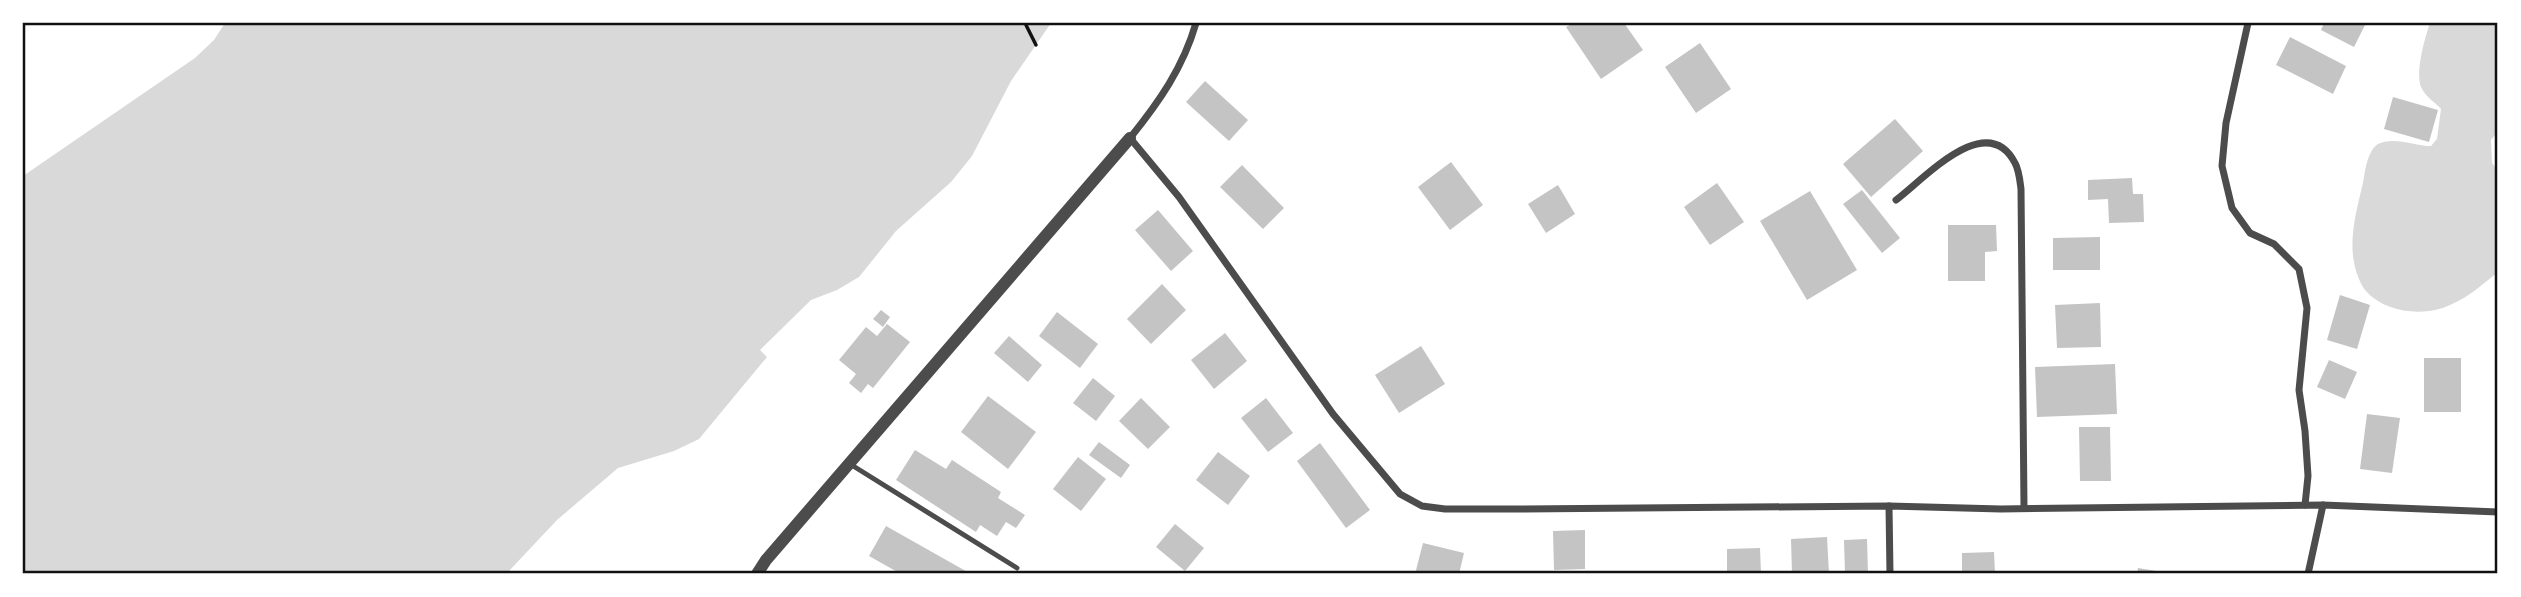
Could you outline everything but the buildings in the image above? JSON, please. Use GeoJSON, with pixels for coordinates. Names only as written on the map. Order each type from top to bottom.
{"type":"FeatureCollection","features":[{"type":"Feature","properties":{"kind":"street"},"geometry":{"type":"LineString","coordinates":[[757,574],[1160,101],[1188,50],[1196,23]]}},
{"type":"Feature","properties":{"kind":"street"},"geometry":{"type":"LineString","coordinates":[[2248,23],[2226,123],[2222,166],[2232,208],[2250,233],[2274,244],[2299,269],[2307,307],[2299,390],[2308,477],[2305,505]]}},
{"type":"Feature","properties":{"kind":"street"},"geometry":{"type":"LineString","coordinates":[[1130,138],[1179,197],[1333,414],[1400,494],[1422,506],[1446,509],[1889,506],[2001,509],[2323,505],[2498,512]]}},
{"type":"Feature","properties":{"kind":"street"},"geometry":{"type":"LineString","coordinates":[[1896,200],[1956,153],[1979,141],[1992,142],[2005,148],[2016,164],[2021,189],[2024,507]]}},
{"type":"Feature","properties":{"kind":"street"},"geometry":{"type":"LineString","coordinates":[[2308,574],[2323,505]]}},
{"type":"Feature","properties":{"kind":"street"},"geometry":{"type":"LineString","coordinates":[[1889,506],[1890,574]]}},
{"type":"Feature","properties":{"kind":"lane"},"geometry":{"type":"LineString","coordinates":[[850,464],[1017,568]]}},
{"type":"Feature","properties":{"kind":"path"},"geometry":{"type":"LineString","coordinates":[[1026,25],[1036,45]]}},
{"type":"Feature","properties":{"kind":"shaded area"},"geometry":{"type":"Polygon","coordinates":[[[225,23],[1051,23],[1011,81],[972,156],[951,182],[896,231],[859,277],[837,290],[811,300],[760,350],[767,357],[699,439],[674,451],[618,468],[557,520],[506,574],[23,574],[23,176],[195,58],[214,40],[225,23]]]}},
{"type":"Feature","properties":{"kind":"shaded area"},"geometry":{"type":"Polygon","coordinates":[[[2430,23],[2498,23],[2498,131],[2491,140],[2492,163],[2498,171],[2498,272],[2457,302],[2440,309],[2417,312],[2384,304],[2366,291],[2356,269],[2352,243],[2366,168],[2374,147],[2390,141],[2431,146],[2437,139],[2441,109],[2424,92],[2419,75],[2430,23]]]}}]}
